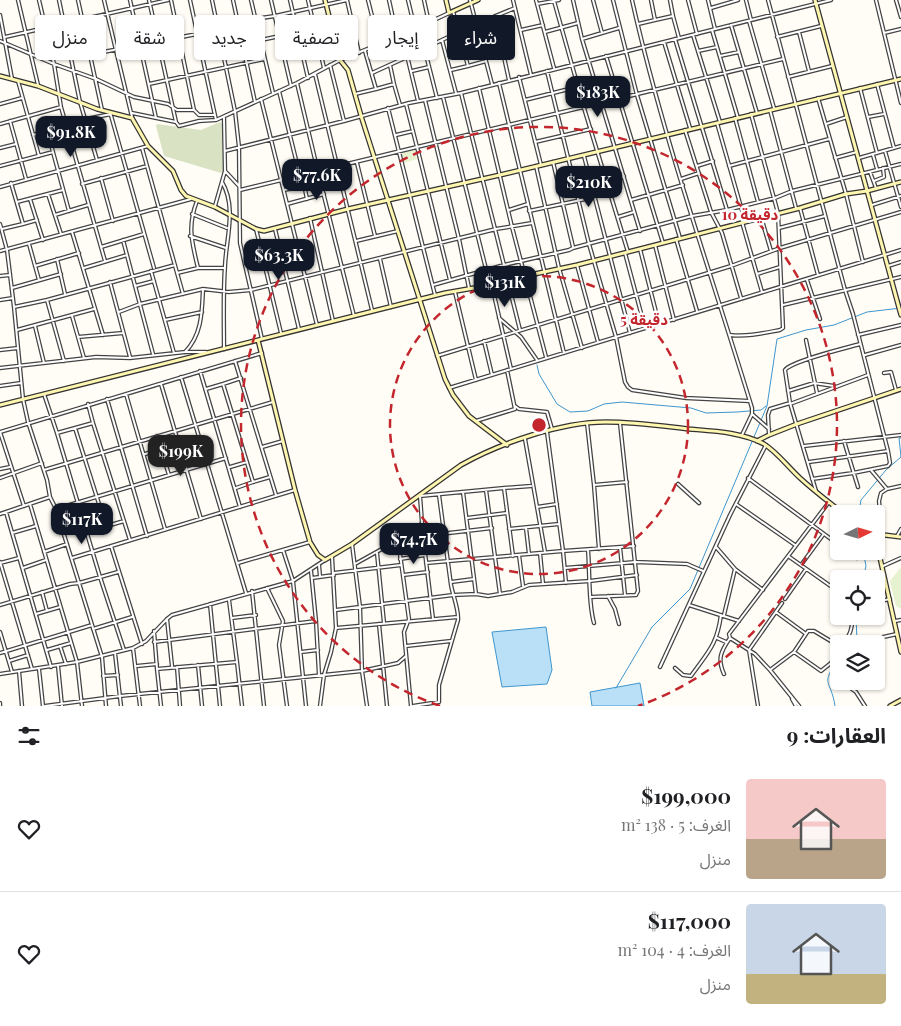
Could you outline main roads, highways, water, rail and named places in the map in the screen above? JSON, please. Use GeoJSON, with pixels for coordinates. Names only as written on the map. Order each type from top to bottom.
{"type":"FeatureCollection","features":[{"type":"Feature","properties":{"kind":"water"},"geometry":{"type":"Polygon","coordinates":[[[546,627],[552,670],[547,684],[502,687],[492,632],[546,627]]]}},
{"type":"Feature","properties":{"kind":"water"},"geometry":{"type":"Polygon","coordinates":[[[640,683],[644,706],[592,706],[590,692],[640,683]]]}},
{"type":"Feature","properties":{"kind":"waterway"},"geometry":{"type":"LineString","coordinates":[[616,688],[652,627],[690,589],[767,406],[777,339],[806,330],[834,325],[867,312],[901,308]]}},
{"type":"Feature","properties":{"kind":"waterway"},"geometry":{"type":"LineString","coordinates":[[537,365],[539,374],[557,404],[570,412],[588,411],[604,404],[622,402],[691,408],[706,413],[761,410],[766,406]]}},
{"type":"Feature","properties":{"kind":"waterway"},"geometry":{"type":"LineString","coordinates":[[901,438],[899,438],[901,457]]}},
{"type":"Feature","properties":{"kind":"waterway"},"geometry":{"type":"LineString","coordinates":[[860,505],[861,500],[886,470],[901,457]]}},
{"type":"Feature","properties":{"kind":"waterway"},"geometry":{"type":"LineString","coordinates":[[865,560],[865,570]]}},
{"type":"Feature","properties":{"kind":"waterway"},"geometry":{"type":"LineString","coordinates":[[856,625],[857,635]]}},
{"type":"Feature","properties":{"kind":"waterway"},"geometry":{"type":"LineString","coordinates":[[830,672],[828,682],[830,688]]}},
{"type":"Feature","properties":{"kind":"waterway"},"geometry":{"type":"LineString","coordinates":[[831,690],[835,706]]}}]}
